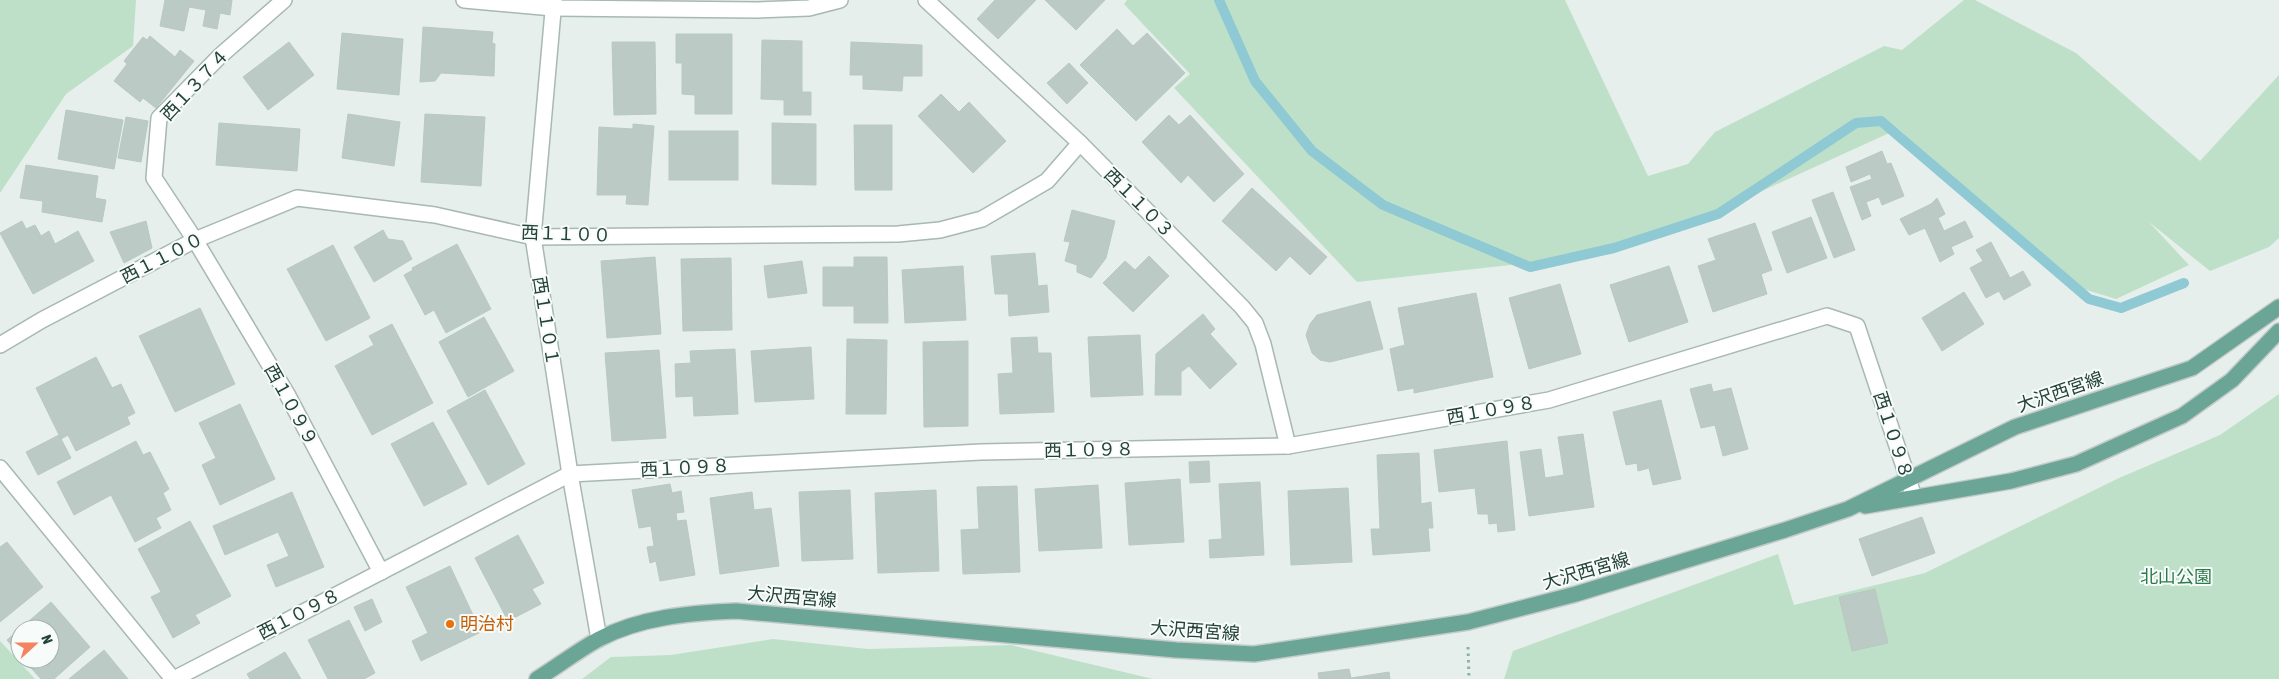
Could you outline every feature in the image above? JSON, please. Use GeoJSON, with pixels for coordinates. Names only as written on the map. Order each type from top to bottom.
{"type":"FeatureCollection","features":[{"type":"Feature","properties":{"kind":"main road","name":"大沢西宮線"},"geometry":{"type":"LineString","coordinates":[[1848,509],[2015,427],[2192,368],[2279,307]]}},
{"type":"Feature","properties":{"kind":"main road","name":"大沢西宮線"},"geometry":{"type":"LineString","coordinates":[[538,679],[599,639],[631,626],[693,612],[736,611],[1176,650],[1254,654],[1468,622],[1576,594],[1848,509],[2011,481],[2076,464],[2182,416],[2232,380],[2279,330]]}},
{"type":"Feature","properties":{"kind":"street","name":"西１３７４"},"geometry":{"type":"LineString","coordinates":[[195,240],[154,178],[159,118],[220,56],[284,0]]}},
{"type":"Feature","properties":{"kind":"street"},"geometry":{"type":"LineString","coordinates":[[464,0],[758,10],[809,8],[840,0]]}},
{"type":"Feature","properties":{"kind":"street","name":"西１１０３"},"geometry":{"type":"LineString","coordinates":[[926,0],[1080,143],[1242,307],[1255,323],[1263,344],[1288,446]]}},
{"type":"Feature","properties":{"kind":"street","name":"西１１０１"},"geometry":{"type":"LineString","coordinates":[[554,4],[533,237],[570,474],[599,639]]}},
{"type":"Feature","properties":{"kind":"street","name":"西１１００"},"geometry":{"type":"LineString","coordinates":[[0,344],[195,240],[297,198],[435,215],[533,237],[898,234],[940,230],[982,219],[1048,181],[1080,143]]}},
{"type":"Feature","properties":{"kind":"street","name":"西１０９９"},"geometry":{"type":"LineString","coordinates":[[195,240],[286,394],[381,572]]}},
{"type":"Feature","properties":{"kind":"street","name":"西１０９８"},"geometry":{"type":"LineString","coordinates":[[173,679],[570,474],[981,452],[1288,446],[1549,400],[1827,316],[1857,326],[1914,497]]}},
{"type":"Feature","properties":{"kind":"street"},"geometry":{"type":"LineString","coordinates":[[0,468],[173,679]]}},
{"type":"Feature","properties":{"kind":"path"},"geometry":{"type":"LineString","coordinates":[[1468,622],[1469,679]]}},
{"type":"Feature","properties":{"kind":"green space"},"geometry":{"type":"Polygon","coordinates":[[[0,0],[136,0],[133,46],[66,94],[0,193],[0,0]]]}},
{"type":"Feature","properties":{"kind":"green space"},"geometry":{"type":"Polygon","coordinates":[[[1127,0],[1565,0],[1648,176],[1688,164],[1715,132],[1884,46],[1902,50],[1964,0],[1975,0],[2076,53],[2200,161],[2279,75],[2279,238],[2269,247],[2210,271],[2149,222],[2189,265],[2116,299],[2080,288],[1898,129],[1681,228],[1591,256],[1357,282],[1174,88],[1190,74],[1124,4],[1127,0]]]}},
{"type":"Feature","properties":{"kind":"green space","name":"北山公園"},"geometry":{"type":"Polygon","coordinates":[[[2279,394],[2279,679],[1504,679],[1513,651],[1778,554],[1794,605],[1925,573],[2119,478],[2220,435],[2279,394]]]}},
{"type":"Feature","properties":{"kind":"green space"},"geometry":{"type":"Polygon","coordinates":[[[773,639],[868,649],[1011,645],[1153,679],[582,679],[611,657],[671,655],[773,639]]]}},
{"type":"Feature","properties":{"kind":"green space"},"geometry":{"type":"Polygon","coordinates":[[[0,641],[10,652],[10,669],[26,669],[35,679],[0,679],[0,641]]]}},
{"type":"Feature","properties":{"kind":"building"},"geometry":{"type":"Polygon","coordinates":[[[165,0],[232,0],[230,15],[220,13],[217,29],[203,26],[206,10],[189,7],[184,31],[160,26],[165,0]]]}},
{"type":"Feature","properties":{"kind":"building"},"geometry":{"type":"Polygon","coordinates":[[[995,0],[1036,0],[998,39],[977,19],[995,0]]]}},
{"type":"Feature","properties":{"kind":"building"},"geometry":{"type":"Polygon","coordinates":[[[1045,0],[1105,0],[1076,30],[1045,0]]]}},
{"type":"Feature","properties":{"kind":"building"},"geometry":{"type":"Polygon","coordinates":[[[423,27],[493,32],[492,43],[495,44],[494,76],[441,73],[435,81],[420,82],[423,27]]]}},
{"type":"Feature","properties":{"kind":"building"},"geometry":{"type":"Polygon","coordinates":[[[1117,29],[1133,46],[1147,33],[1185,73],[1136,121],[1080,65],[1117,29]]]}},
{"type":"Feature","properties":{"kind":"building"},"geometry":{"type":"Polygon","coordinates":[[[342,33],[403,39],[399,95],[337,89],[342,33]]]}},
{"type":"Feature","properties":{"kind":"building"},"geometry":{"type":"Polygon","coordinates":[[[676,34],[732,34],[732,114],[695,114],[695,95],[682,94],[682,63],[676,63],[676,34]]]}},
{"type":"Feature","properties":{"kind":"building"},"geometry":{"type":"Polygon","coordinates":[[[150,36],[175,57],[180,50],[194,61],[156,108],[143,98],[140,102],[114,81],[127,64],[124,61],[143,37],[147,40],[150,36]]]}},
{"type":"Feature","properties":{"kind":"building"},"geometry":{"type":"Polygon","coordinates":[[[762,40],[802,41],[802,92],[811,92],[811,115],[784,115],[784,100],[761,99],[762,40]]]}},
{"type":"Feature","properties":{"kind":"building"},"geometry":{"type":"Polygon","coordinates":[[[289,42],[314,75],[268,110],[243,77],[289,42]]]}},
{"type":"Feature","properties":{"kind":"building"},"geometry":{"type":"Polygon","coordinates":[[[612,42],[655,42],[656,114],[614,115],[612,42]]]}},
{"type":"Feature","properties":{"kind":"building"},"geometry":{"type":"Polygon","coordinates":[[[851,42],[922,45],[922,76],[903,76],[902,91],[863,89],[863,75],[850,75],[851,42]]]}},
{"type":"Feature","properties":{"kind":"building"},"geometry":{"type":"Polygon","coordinates":[[[1069,63],[1088,83],[1067,104],[1047,83],[1069,63]]]}},
{"type":"Feature","properties":{"kind":"building"},"geometry":{"type":"Polygon","coordinates":[[[941,94],[959,112],[969,102],[1006,141],[973,173],[918,116],[941,94]]]}},
{"type":"Feature","properties":{"kind":"building"},"geometry":{"type":"Polygon","coordinates":[[[66,110],[123,120],[114,169],[58,159],[66,110]]]}},
{"type":"Feature","properties":{"kind":"building"},"geometry":{"type":"Polygon","coordinates":[[[348,114],[400,122],[394,166],[342,158],[348,114]]]}},
{"type":"Feature","properties":{"kind":"building"},"geometry":{"type":"Polygon","coordinates":[[[425,114],[485,117],[481,186],[421,182],[425,114]]]}},
{"type":"Feature","properties":{"kind":"building"},"geometry":{"type":"Polygon","coordinates":[[[1169,115],[1179,125],[1190,115],[1244,174],[1214,202],[1188,175],[1181,183],[1142,142],[1169,115]]]}},
{"type":"Feature","properties":{"kind":"building"},"geometry":{"type":"Polygon","coordinates":[[[126,117],[148,121],[141,162],[118,158],[126,117]]]}},
{"type":"Feature","properties":{"kind":"building"},"geometry":{"type":"Polygon","coordinates":[[[219,123],[300,129],[297,171],[216,165],[219,123]]]}},
{"type":"Feature","properties":{"kind":"building"},"geometry":{"type":"Polygon","coordinates":[[[772,123],[816,124],[816,185],[772,184],[772,123]]]}},
{"type":"Feature","properties":{"kind":"building"},"geometry":{"type":"Polygon","coordinates":[[[633,124],[654,126],[648,205],[626,204],[627,195],[597,195],[599,127],[633,129],[633,124]]]}},
{"type":"Feature","properties":{"kind":"building"},"geometry":{"type":"Polygon","coordinates":[[[854,125],[892,125],[892,190],[855,190],[854,125]]]}},
{"type":"Feature","properties":{"kind":"building"},"geometry":{"type":"Polygon","coordinates":[[[669,131],[738,131],[738,180],[669,180],[669,131]]]}},
{"type":"Feature","properties":{"kind":"building"},"geometry":{"type":"Polygon","coordinates":[[[1882,151],[1887,164],[1891,163],[1904,196],[1882,205],[1879,197],[1866,202],[1871,216],[1862,220],[1850,187],[1872,179],[1870,174],[1851,182],[1846,167],[1882,151]]]}},
{"type":"Feature","properties":{"kind":"building"},"geometry":{"type":"Polygon","coordinates":[[[26,165],[98,176],[95,198],[106,200],[102,222],[42,212],[43,201],[20,198],[26,165]]]}},
{"type":"Feature","properties":{"kind":"building"},"geometry":{"type":"Polygon","coordinates":[[[1252,188],[1327,257],[1310,275],[1290,256],[1276,271],[1222,221],[1252,188]]]}},
{"type":"Feature","properties":{"kind":"building"},"geometry":{"type":"Polygon","coordinates":[[[1833,192],[1855,250],[1834,258],[1812,200],[1833,192]]]}},
{"type":"Feature","properties":{"kind":"building"},"geometry":{"type":"Polygon","coordinates":[[[1937,198],[1945,214],[1938,218],[1944,231],[1965,221],[1973,237],[1951,247],[1954,254],[1940,262],[1925,228],[1909,235],[1900,219],[1931,204],[1937,198]]]}},
{"type":"Feature","properties":{"kind":"building"},"geometry":{"type":"Polygon","coordinates":[[[1072,210],[1115,221],[1106,258],[1091,278],[1077,272],[1077,265],[1065,261],[1070,242],[1064,241],[1072,210]]]}},
{"type":"Feature","properties":{"kind":"building"},"geometry":{"type":"Polygon","coordinates":[[[1811,217],[1827,258],[1787,273],[1772,232],[1811,217]]]}},
{"type":"Feature","properties":{"kind":"building"},"geometry":{"type":"Polygon","coordinates":[[[22,221],[26,229],[35,225],[41,236],[49,231],[55,244],[78,231],[94,261],[33,294],[0,233],[22,221]]]}},
{"type":"Feature","properties":{"kind":"building"},"geometry":{"type":"Polygon","coordinates":[[[146,221],[152,248],[124,263],[110,232],[146,221]]]}},
{"type":"Feature","properties":{"kind":"building"},"geometry":{"type":"Polygon","coordinates":[[[1755,223],[1772,270],[1761,274],[1767,294],[1713,312],[1698,266],[1716,260],[1708,239],[1755,223]]]}},
{"type":"Feature","properties":{"kind":"building"},"geometry":{"type":"Polygon","coordinates":[[[383,230],[388,239],[403,241],[412,259],[374,282],[354,247],[383,230]]]}},
{"type":"Feature","properties":{"kind":"building"},"geometry":{"type":"Polygon","coordinates":[[[1991,242],[2010,278],[2023,271],[2031,285],[2004,300],[1999,291],[1986,298],[1970,268],[1983,261],[1976,250],[1991,242]]]}},
{"type":"Feature","properties":{"kind":"building"},"geometry":{"type":"Polygon","coordinates":[[[457,244],[491,309],[446,333],[434,310],[425,315],[404,275],[413,270],[412,268],[457,244]]]}},
{"type":"Feature","properties":{"kind":"building"},"geometry":{"type":"Polygon","coordinates":[[[333,245],[370,318],[326,341],[287,269],[333,245]]]}},
{"type":"Feature","properties":{"kind":"building"},"geometry":{"type":"Polygon","coordinates":[[[1035,253],[1038,286],[1047,285],[1049,312],[1009,316],[1008,294],[995,294],[991,256],[1035,253]]]}},
{"type":"Feature","properties":{"kind":"building"},"geometry":{"type":"Polygon","coordinates":[[[1149,256],[1169,276],[1133,312],[1103,283],[1125,261],[1135,270],[1149,256]]]}},
{"type":"Feature","properties":{"kind":"building"},"geometry":{"type":"Polygon","coordinates":[[[655,257],[661,334],[607,338],[601,261],[655,257]]]}},
{"type":"Feature","properties":{"kind":"building"},"geometry":{"type":"Polygon","coordinates":[[[854,257],[887,257],[888,323],[854,323],[854,306],[823,306],[823,267],[854,267],[854,257]]]}},
{"type":"Feature","properties":{"kind":"building"},"geometry":{"type":"Polygon","coordinates":[[[731,258],[732,330],[683,331],[681,259],[731,258]]]}},
{"type":"Feature","properties":{"kind":"building"},"geometry":{"type":"Polygon","coordinates":[[[802,261],[807,293],[768,298],[764,266],[802,261]]]}},
{"type":"Feature","properties":{"kind":"building"},"geometry":{"type":"Polygon","coordinates":[[[963,266],[966,320],[905,323],[902,270],[963,266]]]}},
{"type":"Feature","properties":{"kind":"building"},"geometry":{"type":"Polygon","coordinates":[[[1669,266],[1688,322],[1629,342],[1610,285],[1669,266]]]}},
{"type":"Feature","properties":{"kind":"building"},"geometry":{"type":"Polygon","coordinates":[[[1560,284],[1581,354],[1529,369],[1509,298],[1560,284]]]}},
{"type":"Feature","properties":{"kind":"building"},"geometry":{"type":"Polygon","coordinates":[[[1964,292],[1984,324],[1942,351],[1922,318],[1964,292]]]}},
{"type":"Feature","properties":{"kind":"building"},"geometry":{"type":"Polygon","coordinates":[[[1476,293],[1493,377],[1414,393],[1414,388],[1398,391],[1390,349],[1405,345],[1398,308],[1476,293]]]}},
{"type":"Feature","properties":{"kind":"building"},"geometry":{"type":"Polygon","coordinates":[[[1370,301],[1383,349],[1330,362],[1320,360],[1312,353],[1306,335],[1310,324],[1317,315],[1370,301]]]}},
{"type":"Feature","properties":{"kind":"building"},"geometry":{"type":"Polygon","coordinates":[[[200,308],[235,384],[175,412],[139,336],[200,308]]]}},
{"type":"Feature","properties":{"kind":"building"},"geometry":{"type":"Polygon","coordinates":[[[1203,314],[1215,329],[1210,334],[1237,364],[1210,389],[1189,366],[1181,372],[1181,395],[1155,395],[1156,354],[1203,314]]]}},
{"type":"Feature","properties":{"kind":"building"},"geometry":{"type":"Polygon","coordinates":[[[484,317],[514,371],[468,397],[439,342],[484,317]]]}},
{"type":"Feature","properties":{"kind":"building"},"geometry":{"type":"Polygon","coordinates":[[[392,324],[433,403],[372,435],[335,366],[374,345],[369,336],[392,324]]]}},
{"type":"Feature","properties":{"kind":"building"},"geometry":{"type":"Polygon","coordinates":[[[1140,335],[1143,395],[1091,397],[1088,337],[1140,335]]]}},
{"type":"Feature","properties":{"kind":"building"},"geometry":{"type":"Polygon","coordinates":[[[1037,337],[1038,353],[1051,353],[1054,412],[1000,414],[998,374],[1013,373],[1011,338],[1037,337]]]}},
{"type":"Feature","properties":{"kind":"building"},"geometry":{"type":"Polygon","coordinates":[[[847,339],[887,340],[886,414],[846,414],[847,339]]]}},
{"type":"Feature","properties":{"kind":"building"},"geometry":{"type":"Polygon","coordinates":[[[968,341],[968,426],[924,427],[923,342],[968,341]]]}},
{"type":"Feature","properties":{"kind":"building"},"geometry":{"type":"Polygon","coordinates":[[[811,347],[814,399],[755,402],[751,351],[811,347]]]}},
{"type":"Feature","properties":{"kind":"building"},"geometry":{"type":"Polygon","coordinates":[[[735,349],[738,414],[694,416],[693,396],[676,397],[675,364],[691,363],[690,351],[735,349]]]}},
{"type":"Feature","properties":{"kind":"building"},"geometry":{"type":"Polygon","coordinates":[[[659,350],[666,438],[612,441],[605,353],[659,350]]]}},
{"type":"Feature","properties":{"kind":"building"},"geometry":{"type":"Polygon","coordinates":[[[96,357],[112,388],[121,384],[135,413],[127,417],[130,424],[76,451],[68,435],[61,439],[36,388],[96,357]]]}},
{"type":"Feature","properties":{"kind":"building"},"geometry":{"type":"Polygon","coordinates":[[[1711,384],[1713,392],[1731,388],[1748,449],[1723,456],[1715,425],[1701,428],[1690,389],[1711,384]]]}},
{"type":"Feature","properties":{"kind":"building"},"geometry":{"type":"Polygon","coordinates":[[[485,390],[525,464],[488,485],[447,411],[485,390]]]}},
{"type":"Feature","properties":{"kind":"building"},"geometry":{"type":"Polygon","coordinates":[[[1661,400],[1681,479],[1653,485],[1649,468],[1638,471],[1637,463],[1626,465],[1613,412],[1661,400]]]}},
{"type":"Feature","properties":{"kind":"building"},"geometry":{"type":"Polygon","coordinates":[[[240,404],[275,479],[220,505],[202,465],[216,458],[199,423],[240,404]]]}},
{"type":"Feature","properties":{"kind":"building"},"geometry":{"type":"Polygon","coordinates":[[[433,422],[467,484],[424,506],[391,444],[433,422]]]}},
{"type":"Feature","properties":{"kind":"building"},"geometry":{"type":"Polygon","coordinates":[[[1583,434],[1594,507],[1529,516],[1520,452],[1541,449],[1545,478],[1564,475],[1558,437],[1583,434]]]}},
{"type":"Feature","properties":{"kind":"building"},"geometry":{"type":"Polygon","coordinates":[[[59,435],[71,458],[38,475],[26,452],[59,435]]]}},
{"type":"Feature","properties":{"kind":"building"},"geometry":{"type":"Polygon","coordinates":[[[136,441],[143,455],[150,452],[169,489],[163,493],[171,510],[156,518],[161,528],[135,542],[111,495],[74,515],[57,482],[136,441]]]}},
{"type":"Feature","properties":{"kind":"building"},"geometry":{"type":"Polygon","coordinates":[[[1507,441],[1515,530],[1498,532],[1497,523],[1489,524],[1488,514],[1478,514],[1475,488],[1439,492],[1434,450],[1507,441]]]}},
{"type":"Feature","properties":{"kind":"building"},"geometry":{"type":"Polygon","coordinates":[[[1419,453],[1421,504],[1431,502],[1433,528],[1428,528],[1430,551],[1373,555],[1371,529],[1380,529],[1377,455],[1419,453]]]}},
{"type":"Feature","properties":{"kind":"building"},"geometry":{"type":"Polygon","coordinates":[[[1209,461],[1210,482],[1190,483],[1189,462],[1209,461]]]}},
{"type":"Feature","properties":{"kind":"building"},"geometry":{"type":"Polygon","coordinates":[[[1180,479],[1184,542],[1129,545],[1125,483],[1180,479]]]}},
{"type":"Feature","properties":{"kind":"building"},"geometry":{"type":"Polygon","coordinates":[[[1260,482],[1264,555],[1210,558],[1209,540],[1222,539],[1219,484],[1260,482]]]}},
{"type":"Feature","properties":{"kind":"building"},"geometry":{"type":"Polygon","coordinates":[[[670,484],[672,493],[681,491],[684,512],[676,513],[677,521],[686,520],[695,575],[660,581],[656,561],[650,563],[647,547],[654,546],[651,526],[639,528],[632,490],[670,484]]]}},
{"type":"Feature","properties":{"kind":"building"},"geometry":{"type":"Polygon","coordinates":[[[1098,485],[1102,548],[1039,551],[1035,489],[1098,485]]]}},
{"type":"Feature","properties":{"kind":"building"},"geometry":{"type":"Polygon","coordinates":[[[1017,486],[1020,572],[963,574],[961,530],[979,529],[977,487],[1017,486]]]}},
{"type":"Feature","properties":{"kind":"building"},"geometry":{"type":"Polygon","coordinates":[[[1348,488],[1352,562],[1291,565],[1288,491],[1348,488]]]}},
{"type":"Feature","properties":{"kind":"building"},"geometry":{"type":"Polygon","coordinates":[[[850,490],[853,559],[802,561],[799,492],[850,490]]]}},
{"type":"Feature","properties":{"kind":"building"},"geometry":{"type":"Polygon","coordinates":[[[936,490],[939,571],[878,573],[875,493],[936,490]]]}},
{"type":"Feature","properties":{"kind":"building"},"geometry":{"type":"Polygon","coordinates":[[[292,492],[324,567],[276,587],[267,565],[289,556],[278,532],[225,555],[213,526],[292,492]]]}},
{"type":"Feature","properties":{"kind":"building"},"geometry":{"type":"Polygon","coordinates":[[[752,492],[754,510],[771,508],[779,566],[720,574],[710,498],[752,492]]]}},
{"type":"Feature","properties":{"kind":"building"},"geometry":{"type":"Polygon","coordinates":[[[1922,517],[1935,553],[1872,576],[1859,539],[1922,517]]]}},
{"type":"Feature","properties":{"kind":"building"},"geometry":{"type":"Polygon","coordinates":[[[190,521],[231,596],[195,615],[200,623],[173,638],[151,597],[161,592],[138,549],[190,521]]]}},
{"type":"Feature","properties":{"kind":"building"},"geometry":{"type":"Polygon","coordinates":[[[518,535],[544,583],[532,589],[541,604],[508,621],[475,558],[518,535]]]}},
{"type":"Feature","properties":{"kind":"building"},"geometry":{"type":"Polygon","coordinates":[[[7,542],[43,587],[0,622],[0,547],[7,542]]]}},
{"type":"Feature","properties":{"kind":"building"},"geometry":{"type":"Polygon","coordinates":[[[450,566],[481,632],[421,661],[412,641],[428,633],[406,587],[450,566]]]}},
{"type":"Feature","properties":{"kind":"building"},"geometry":{"type":"Polygon","coordinates":[[[1875,589],[1888,643],[1852,651],[1839,597],[1875,589]]]}},
{"type":"Feature","properties":{"kind":"building"},"geometry":{"type":"Polygon","coordinates":[[[372,599],[382,622],[365,631],[354,607],[372,599]]]}},
{"type":"Feature","properties":{"kind":"building"},"geometry":{"type":"Polygon","coordinates":[[[51,602],[90,647],[54,679],[41,679],[32,669],[60,669],[60,619],[31,619],[51,602]]]}},
{"type":"Feature","properties":{"kind":"building"},"geometry":{"type":"Polygon","coordinates":[[[349,620],[375,673],[364,679],[328,679],[308,640],[349,620]]]}},
{"type":"Feature","properties":{"kind":"building"},"geometry":{"type":"Polygon","coordinates":[[[104,650],[128,679],[69,679],[104,650]]]}},
{"type":"Feature","properties":{"kind":"building"},"geometry":{"type":"Polygon","coordinates":[[[285,652],[301,679],[250,679],[247,674],[285,652]]]}},
{"type":"Feature","properties":{"kind":"building"},"geometry":{"type":"Polygon","coordinates":[[[1349,669],[1351,678],[1389,672],[1390,679],[1319,679],[1318,673],[1349,669]]]}},
{"type":"Feature","properties":{"kind":"waterway"},"geometry":{"type":"LineString","coordinates":[[1219,0],[1255,81],[1312,151],[1383,205],[1530,267],[1614,248],[1718,214],[1856,123],[1881,121],[2089,299],[2121,308],[2184,283]]}},
{"type":"Feature","properties":{"kind":"place","name":"明治村"},"geometry":{"type":"Point","coordinates":[450,624]}}]}
